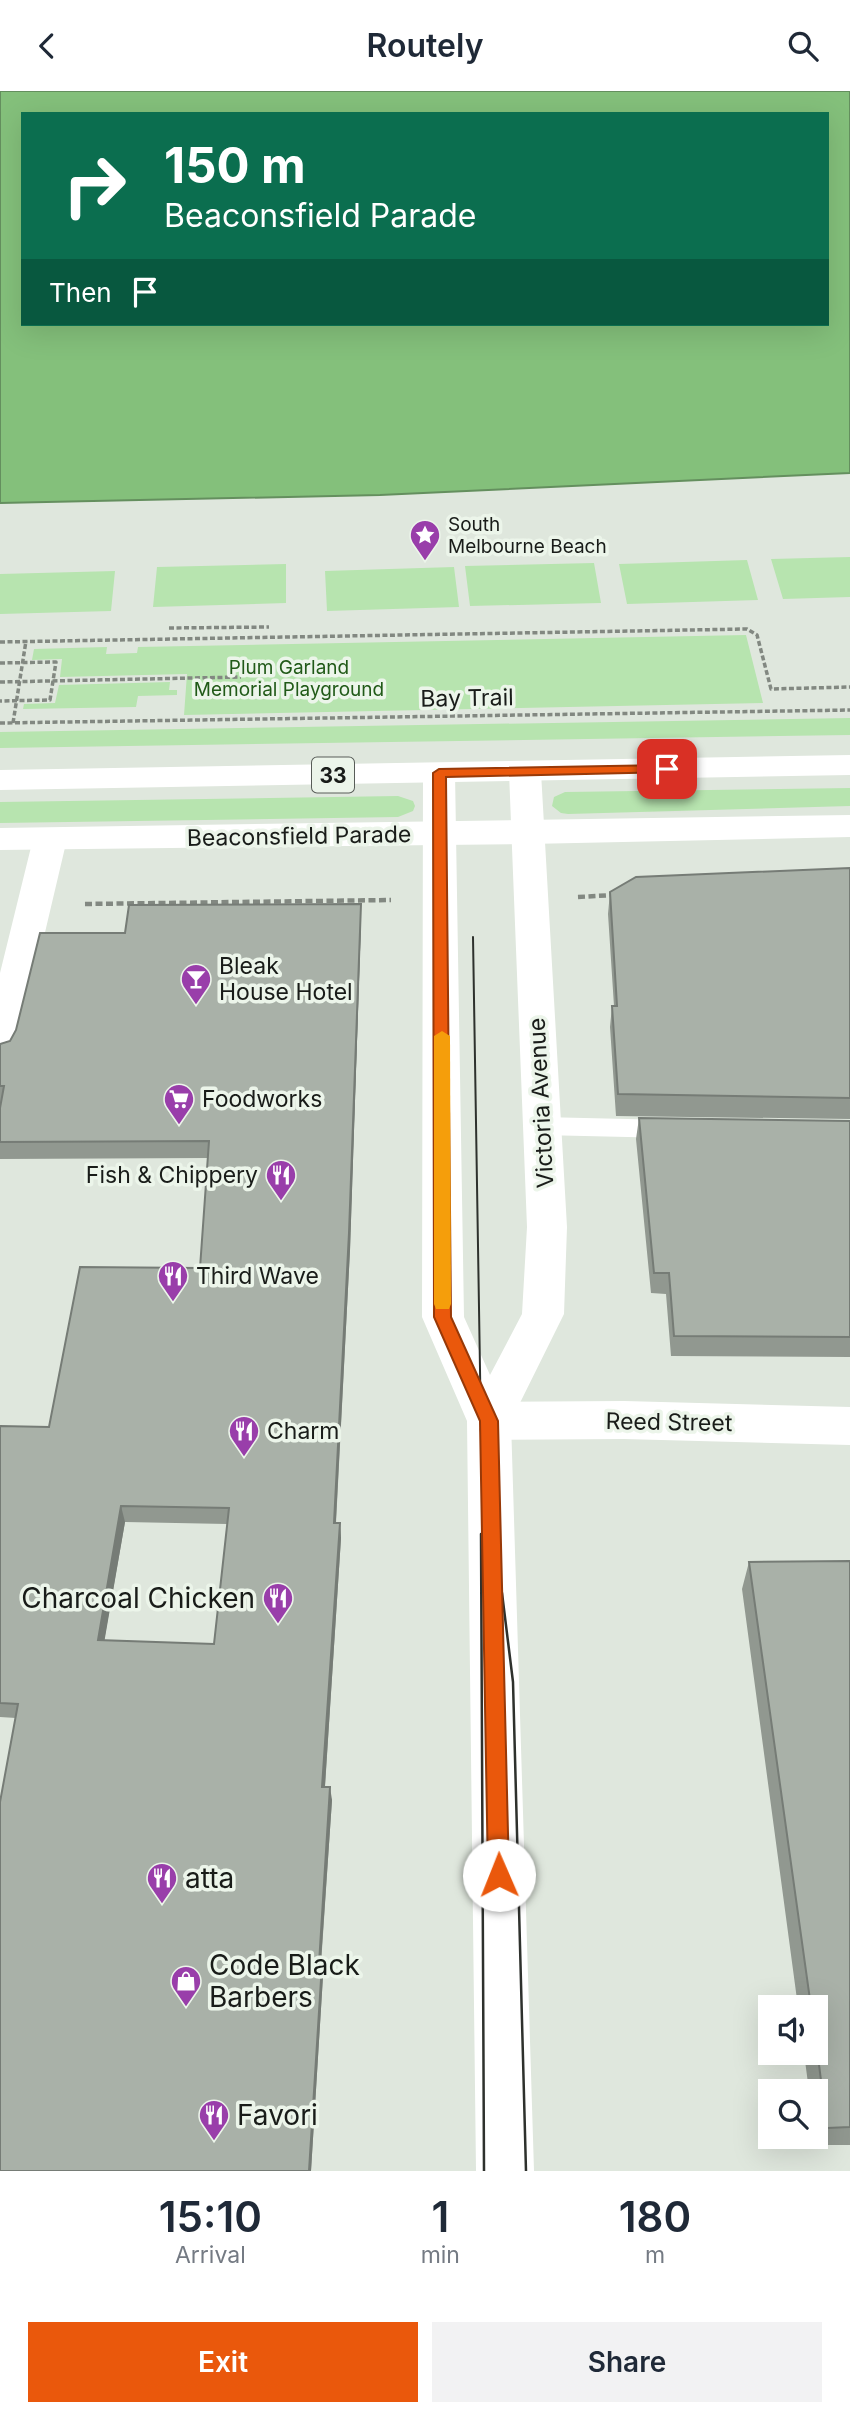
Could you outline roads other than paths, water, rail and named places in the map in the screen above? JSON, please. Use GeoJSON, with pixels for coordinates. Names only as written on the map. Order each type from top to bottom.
{"type":"FeatureCollection","features":[{"type":"Feature","properties":{"kind":"street","name":"33"},"geometry":{"type":"LineString","coordinates":[[0,780],[850,765]]}},
{"type":"Feature","properties":{"kind":"street","name":"Victoria Avenue"},"geometry":{"type":"LineString","coordinates":[[489,1421],[543,1314],[547,1227],[525,772]]}},
{"type":"Feature","properties":{"kind":"street","name":"Victoria Avenue"},"geometry":{"type":"LineString","coordinates":[[439,773],[443,1317],[489,1421],[505,2171]]}},
{"type":"Feature","properties":{"kind":"street","name":"Beaconsfield Parade"},"geometry":{"type":"LineString","coordinates":[[0,839],[529,834],[850,825]]}},
{"type":"Feature","properties":{"kind":"street"},"geometry":{"type":"LineString","coordinates":[[0,1047],[50,839]]}},
{"type":"Feature","properties":{"kind":"street","name":"Reed Street"},"geometry":{"type":"LineString","coordinates":[[489,1421],[624,1420],[850,1426]]}},
{"type":"Feature","properties":{"kind":"lane"},"geometry":{"type":"LineString","coordinates":[[541,1126],[688,1129]]}},
{"type":"Feature","properties":{"kind":"tram line"},"geometry":{"type":"LineString","coordinates":[[473,937],[481,1431]]}},
{"type":"Feature","properties":{"kind":"tram line"},"geometry":{"type":"LineString","coordinates":[[481,1429],[486,1508],[492,1552],[502,1593],[513,1682],[526,2171]]}},
{"type":"Feature","properties":{"kind":"tram line"},"geometry":{"type":"LineString","coordinates":[[481,1534],[484,2171]]}},
{"type":"Feature","properties":{"kind":"place","name":"South Melbourne Beach"},"geometry":{"type":"Point","coordinates":[425,562]}},
{"type":"Feature","properties":{"kind":"place","name":"Bleak House Hotel"},"geometry":{"type":"Point","coordinates":[196,1006]}},
{"type":"Feature","properties":{"kind":"place","name":"Foodworks"},"geometry":{"type":"Point","coordinates":[179,1126]}},
{"type":"Feature","properties":{"kind":"place","name":"Fish & Chippery"},"geometry":{"type":"Point","coordinates":[281,1202]}},
{"type":"Feature","properties":{"kind":"place","name":"Third Wave"},"geometry":{"type":"Point","coordinates":[173,1303]}},
{"type":"Feature","properties":{"kind":"place","name":"Charm"},"geometry":{"type":"Point","coordinates":[244,1458]}},
{"type":"Feature","properties":{"kind":"place","name":"Charcoal Chicken"},"geometry":{"type":"Point","coordinates":[278,1625]}},
{"type":"Feature","properties":{"kind":"place","name":"atta"},"geometry":{"type":"Point","coordinates":[162,1905]}},
{"type":"Feature","properties":{"kind":"place","name":"Code Black Barbers"},"geometry":{"type":"Point","coordinates":[186,2008]}},
{"type":"Feature","properties":{"kind":"place","name":"Favori"},"geometry":{"type":"Point","coordinates":[214,2142]}},
{"type":"Feature","properties":{"kind":"park label","name":"Plum Garland Memorial Playground"},"geometry":{"type":"Point","coordinates":[289,678]}}]}
